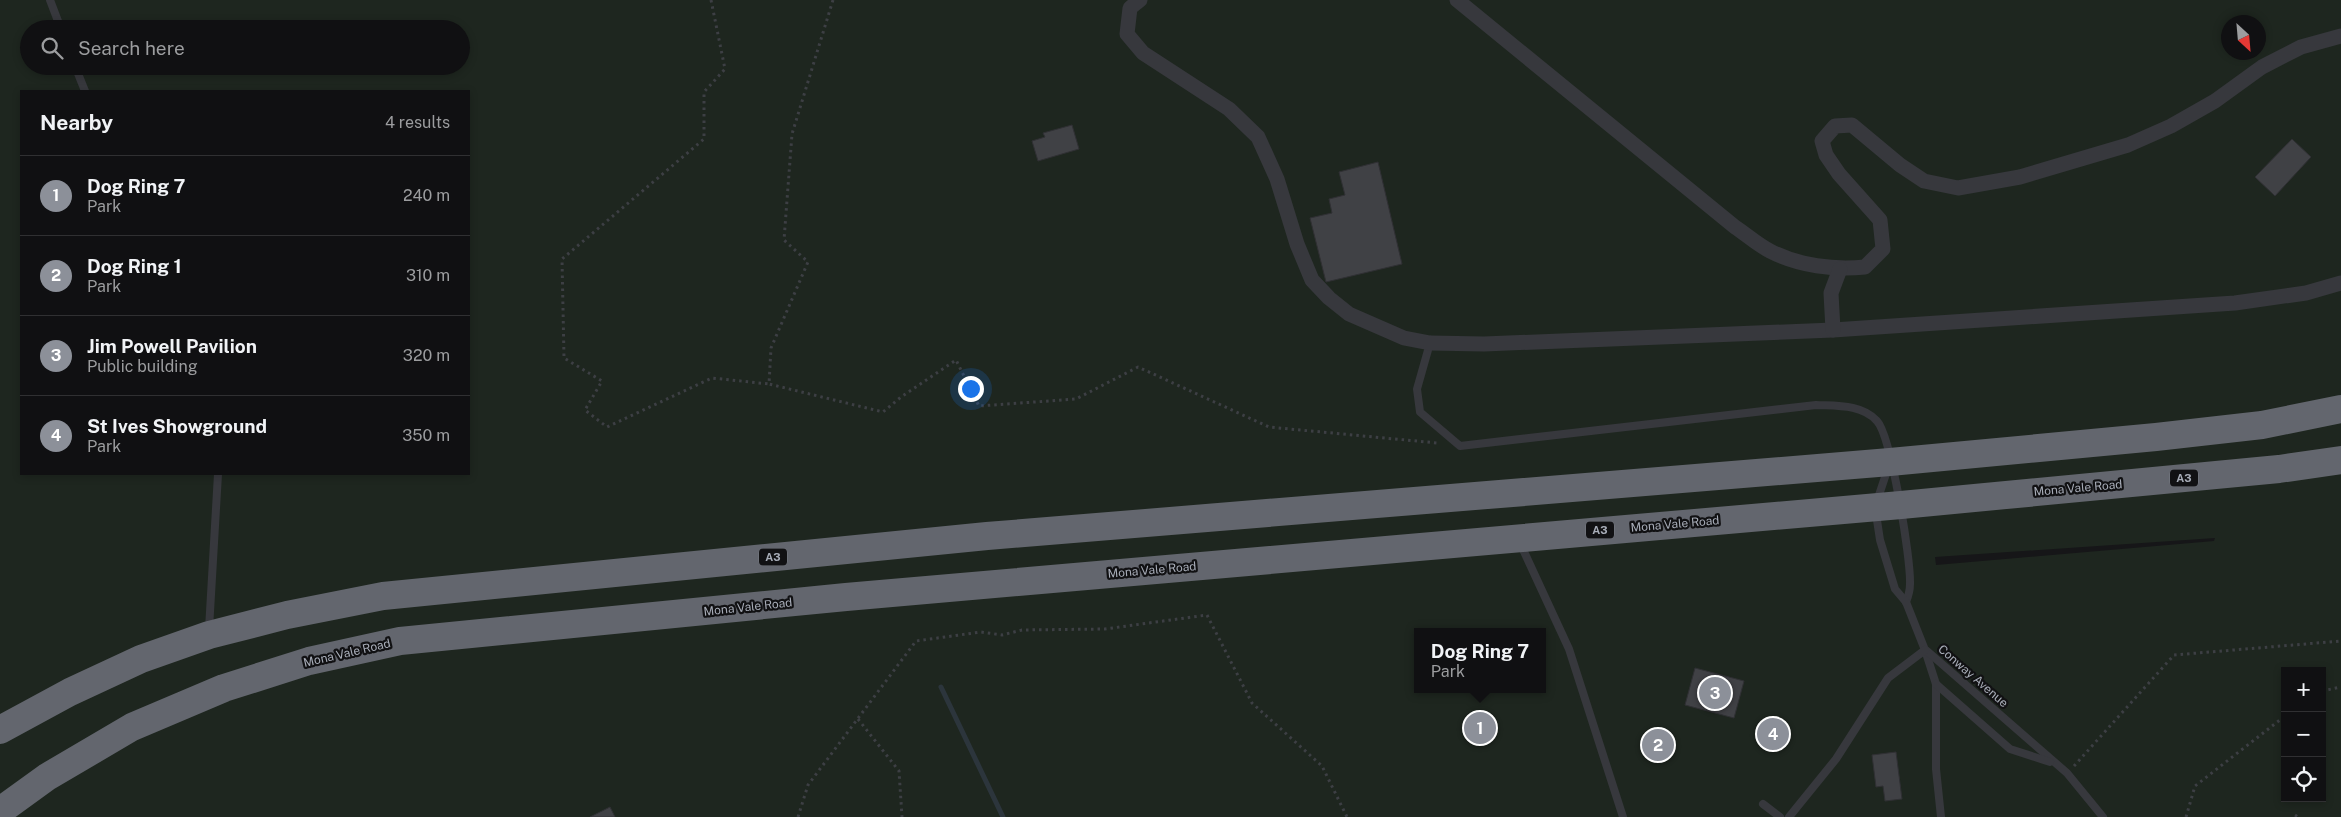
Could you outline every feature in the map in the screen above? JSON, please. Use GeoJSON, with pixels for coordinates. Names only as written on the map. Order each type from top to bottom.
{"type":"FeatureCollection","features":[{"type":"Feature","properties":{"kind":"highway","name":"A3"},"geometry":{"type":"LineString","coordinates":[[0,730],[70,692],[141,659],[209,635],[287,615],[383,596],[987,536],[1890,462],[2262,425],[2341,409]]}},
{"type":"Feature","properties":{"kind":"highway","name":"Mona Vale Road"},"geometry":{"type":"LineString","coordinates":[[0,811],[47,777],[132,727],[190,702],[224,688],[309,660],[400,641],[846,597],[1888,506],[2279,469],[2341,460]]}},
{"type":"Feature","properties":{"kind":"street"},"geometry":{"type":"LineString","coordinates":[[1140,0],[1130,8],[1127,34],[1143,54],[1230,109],[1258,137],[1277,179],[1297,244],[1312,280],[1329,298],[1349,314],[1404,338],[1430,343],[1484,344],[1833,330],[2235,303],[2306,293],[2341,283]]}},
{"type":"Feature","properties":{"kind":"street"},"geometry":{"type":"LineString","coordinates":[[1457,0],[1735,227],[1771,252],[1811,265],[1840,269],[1865,267],[1883,249],[1880,220],[1839,174],[1826,155],[1822,140],[1835,126],[1852,125],[1900,165],[1924,181],[1958,188],[2020,177],[2128,145],[2171,126],[2215,101],[2262,67],[2301,48],[2341,36]]}},
{"type":"Feature","properties":{"kind":"street"},"geometry":{"type":"LineString","coordinates":[[1833,330],[1831,293],[1840,269]]}},
{"type":"Feature","properties":{"kind":"lane"},"geometry":{"type":"LineString","coordinates":[[50,0],[58,20]]}},
{"type":"Feature","properties":{"kind":"lane"},"geometry":{"type":"LineString","coordinates":[[79,75],[85,90]]}},
{"type":"Feature","properties":{"kind":"lane"},"geometry":{"type":"LineString","coordinates":[[1430,343],[1417,389],[1420,412],[1460,446],[1816,405],[1857,408],[1876,420],[1885,434],[1890,462],[1888,506],[1880,540],[1895,589],[1906,602],[1926,650],[1888,678],[1836,759],[1789,817]]}},
{"type":"Feature","properties":{"kind":"lane"},"geometry":{"type":"LineString","coordinates":[[1890,462],[1888,506],[1910,584],[1906,602]]}},
{"type":"Feature","properties":{"kind":"lane"},"geometry":{"type":"LineString","coordinates":[[209,635],[218,475]]}},
{"type":"Feature","properties":{"kind":"lane"},"geometry":{"type":"LineString","coordinates":[[1518,538],[1569,650],[1623,817]]}},
{"type":"Feature","properties":{"kind":"lane","name":"Conway Avenue"},"geometry":{"type":"LineString","coordinates":[[1926,650],[1936,684],[1936,770],[1941,817]]}},
{"type":"Feature","properties":{"kind":"lane","name":"Conway Avenue"},"geometry":{"type":"LineString","coordinates":[[1926,650],[2067,773],[2103,817]]}},
{"type":"Feature","properties":{"kind":"lane"},"geometry":{"type":"LineString","coordinates":[[1936,684],[2010,748],[2055,764]]}},
{"type":"Feature","properties":{"kind":"lane"},"geometry":{"type":"LineString","coordinates":[[1763,804],[1780,817]]}},
{"type":"Feature","properties":{"kind":"path"},"geometry":{"type":"LineString","coordinates":[[711,0],[725,69],[704,92],[704,139],[562,258],[564,358],[602,381],[585,410],[607,427],[712,378],[769,384],[882,412],[901,396],[956,360],[980,406],[1076,399],[1138,367],[1269,427],[1460,446]]}},
{"type":"Feature","properties":{"kind":"path"},"geometry":{"type":"LineString","coordinates":[[769,384],[771,348],[808,262],[784,240],[792,134],[833,0]]}},
{"type":"Feature","properties":{"kind":"path"},"geometry":{"type":"LineString","coordinates":[[798,817],[808,785],[916,641],[981,632],[1002,635],[1022,630],[1105,629],[1207,614],[1252,703],[1322,766],[1347,817]]}},
{"type":"Feature","properties":{"kind":"path"},"geometry":{"type":"LineString","coordinates":[[2067,773],[2174,655],[2341,641]]}},
{"type":"Feature","properties":{"kind":"path"},"geometry":{"type":"LineString","coordinates":[[2326,690],[2341,687]]}},
{"type":"Feature","properties":{"kind":"path"},"geometry":{"type":"LineString","coordinates":[[858,719],[899,772],[902,817]]}},
{"type":"Feature","properties":{"kind":"path"},"geometry":{"type":"LineString","coordinates":[[2186,817],[2195,786],[2281,719]]}},
{"type":"Feature","properties":{"kind":"shaded area"},"geometry":{"type":"Polygon","coordinates":[[[0,0],[2341,0],[2341,817],[0,817],[0,0]],[[2215,538],[1935,557],[1936,565],[2214,541],[2215,538]]]}},
{"type":"Feature","properties":{"kind":"building"},"geometry":{"type":"Polygon","coordinates":[[[1072,125],[1079,149],[1038,161],[1032,141],[1045,137],[1043,133],[1072,125]]]}},
{"type":"Feature","properties":{"kind":"building"},"geometry":{"type":"Polygon","coordinates":[[[2292,139],[2311,157],[2275,196],[2255,177],[2292,139]]]}},
{"type":"Feature","properties":{"kind":"building"},"geometry":{"type":"Polygon","coordinates":[[[1378,162],[1402,264],[1326,282],[1310,218],[1332,213],[1329,199],[1345,195],[1339,172],[1378,162]]]}},
{"type":"Feature","properties":{"kind":"building"},"geometry":{"type":"Polygon","coordinates":[[[1695,668],[1744,681],[1734,718],[1685,705],[1695,668]]]}},
{"type":"Feature","properties":{"kind":"building"},"geometry":{"type":"Polygon","coordinates":[[[1896,752],[1902,799],[1885,801],[1883,786],[1876,787],[1872,755],[1896,752]]]}},
{"type":"Feature","properties":{"kind":"building"},"geometry":{"type":"Polygon","coordinates":[[[610,807],[615,817],[590,817],[610,807]]]}},
{"type":"Feature","properties":{"kind":"waterway"},"geometry":{"type":"LineString","coordinates":[[941,687],[1003,817]]}},
{"type":"Feature","properties":{"kind":"place","name":"Jim Powell Pavilion"},"geometry":{"type":"Point","coordinates":[1715,693]}},
{"type":"Feature","properties":{"kind":"place","name":"Dog Ring 7"},"geometry":{"type":"Point","coordinates":[1480,728]}},
{"type":"Feature","properties":{"kind":"place","name":"St Ives Showground"},"geometry":{"type":"Point","coordinates":[1773,734]}},
{"type":"Feature","properties":{"kind":"place","name":"Dog Ring 1"},"geometry":{"type":"Point","coordinates":[1658,745]}}]}
